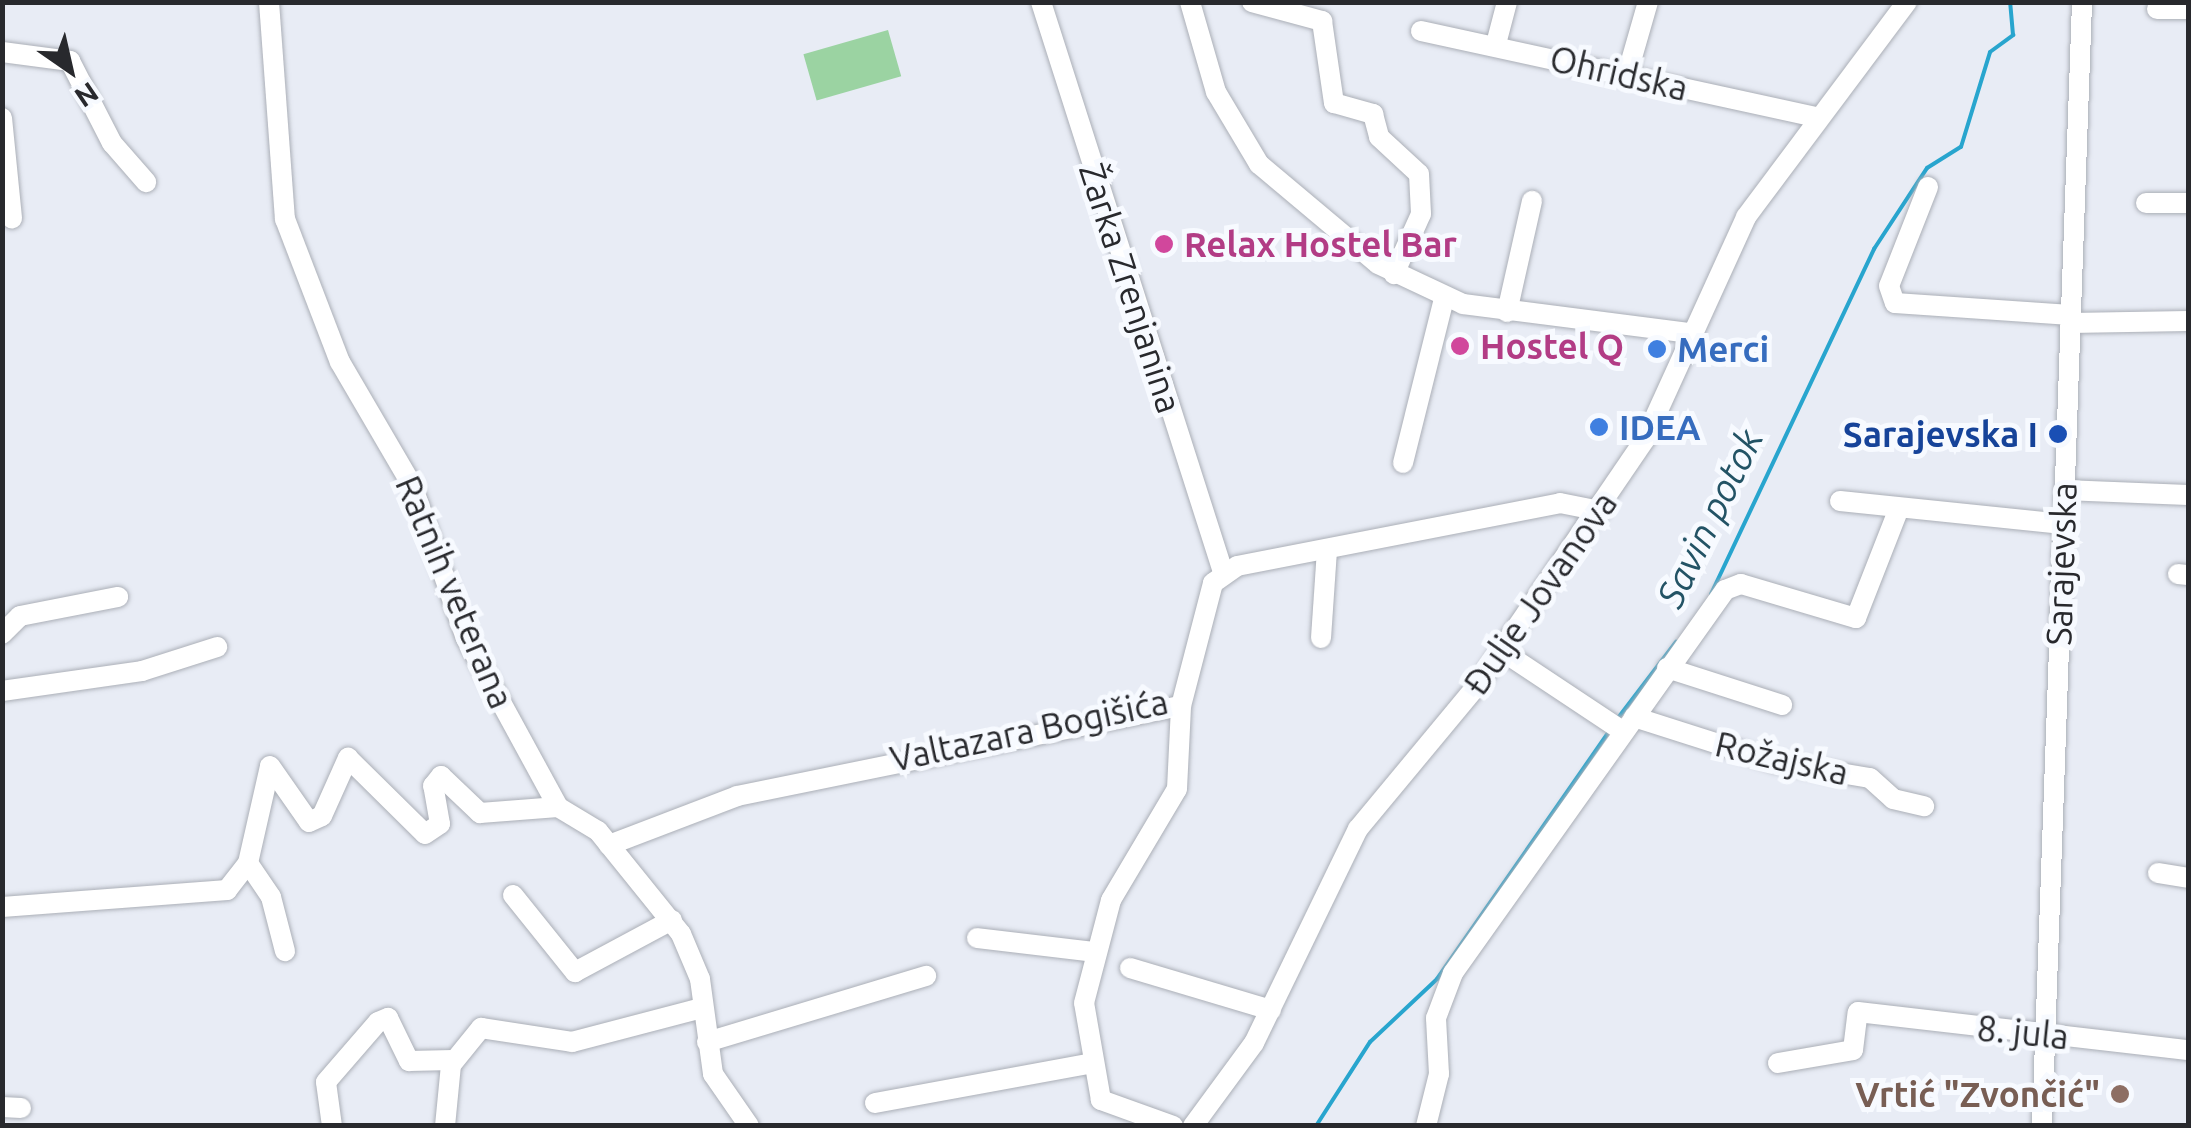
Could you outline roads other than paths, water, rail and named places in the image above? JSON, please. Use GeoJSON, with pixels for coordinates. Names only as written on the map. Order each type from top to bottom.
{"type":"FeatureCollection","features":[{"type":"Feature","properties":{"kind":"street","name":"Ratnih veterana"},"geometry":{"type":"LineString","coordinates":[[269,2],[285,219],[340,362],[412,486],[466,638],[558,807],[610,845],[672,920],[700,979],[713,1074],[749,1126]]}},
{"type":"Feature","properties":{"kind":"street","name":"Žarka Zrenjanina"},"geometry":{"type":"LineString","coordinates":[[1041,2],[1222,572]]}},
{"type":"Feature","properties":{"kind":"street"},"geometry":{"type":"LineString","coordinates":[[1190,2],[1216,92],[1259,164],[1298,205],[1394,274],[1444,298],[1506,312],[1690,333]]}},
{"type":"Feature","properties":{"kind":"street"},"geometry":{"type":"LineString","coordinates":[[1252,2],[1322,21],[1334,102],[1372,114],[1383,142],[1419,174],[1421,214],[1394,274]]}},
{"type":"Feature","properties":{"kind":"street"},"geometry":{"type":"LineString","coordinates":[[1496,44],[1507,2]]}},
{"type":"Feature","properties":{"kind":"street"},"geometry":{"type":"LineString","coordinates":[[1627,75],[1648,2]]}},
{"type":"Feature","properties":{"kind":"street","name":"Đulje Jovanova"},"geometry":{"type":"LineString","coordinates":[[1193,1126],[1272,1010],[1352,839],[1502,651],[1645,439],[1746,217],[1816,116],[1907,2]]}},
{"type":"Feature","properties":{"kind":"street","name":"Sarajevska"},"geometry":{"type":"LineString","coordinates":[[2042,1126],[2082,2]]}},
{"type":"Feature","properties":{"kind":"street"},"geometry":{"type":"LineString","coordinates":[[2157,9],[2188,8]]}},
{"type":"Feature","properties":{"kind":"street","name":"Ohridska"},"geometry":{"type":"LineString","coordinates":[[1422,31],[1816,116]]}},
{"type":"Feature","properties":{"kind":"street"},"geometry":{"type":"LineString","coordinates":[[2,52],[70,61],[112,143],[146,182]]}},
{"type":"Feature","properties":{"kind":"street"},"geometry":{"type":"LineString","coordinates":[[2,118],[12,219]]}},
{"type":"Feature","properties":{"kind":"street"},"geometry":{"type":"LineString","coordinates":[[1928,187],[1889,286],[1894,303],[2070,319],[2188,320]]}},
{"type":"Feature","properties":{"kind":"street"},"geometry":{"type":"LineString","coordinates":[[1506,312],[1532,201]]}},
{"type":"Feature","properties":{"kind":"street"},"geometry":{"type":"LineString","coordinates":[[2146,203],[2188,203]]}},
{"type":"Feature","properties":{"kind":"street"},"geometry":{"type":"LineString","coordinates":[[1403,463],[1444,298]]}},
{"type":"Feature","properties":{"kind":"street"},"geometry":{"type":"LineString","coordinates":[[2064,490],[2188,494]]}},
{"type":"Feature","properties":{"kind":"street"},"geometry":{"type":"LineString","coordinates":[[1840,501],[2062,524]]}},
{"type":"Feature","properties":{"kind":"street"},"geometry":{"type":"LineString","coordinates":[[1222,572],[1560,503],[1600,511]]}},
{"type":"Feature","properties":{"kind":"street"},"geometry":{"type":"LineString","coordinates":[[1426,1126],[1443,992],[1621,724],[1736,583],[1860,616],[1900,508]]}},
{"type":"Feature","properties":{"kind":"street"},"geometry":{"type":"LineString","coordinates":[[1321,638],[1327,548]]}},
{"type":"Feature","properties":{"kind":"street","name":"Valtazara Bogišića"},"geometry":{"type":"LineString","coordinates":[[610,845],[737,796],[1180,706],[1222,572]]}},
{"type":"Feature","properties":{"kind":"street"},"geometry":{"type":"LineString","coordinates":[[2,634],[20,616],[118,597]]}},
{"type":"Feature","properties":{"kind":"street"},"geometry":{"type":"LineString","coordinates":[[2,691],[142,672],[217,648]]}},
{"type":"Feature","properties":{"kind":"street","name":"Rožajska"},"geometry":{"type":"LineString","coordinates":[[1502,651],[1621,724],[1776,762],[1870,778],[1893,798],[1924,806]]}},
{"type":"Feature","properties":{"kind":"street"},"geometry":{"type":"LineString","coordinates":[[1668,668],[1782,705]]}},
{"type":"Feature","properties":{"kind":"street"},"geometry":{"type":"LineString","coordinates":[[1173,1126],[1100,1100],[1084,1003],[1094,952],[1111,900],[1163,826],[1177,790],[1180,706]]}},
{"type":"Feature","properties":{"kind":"street"},"geometry":{"type":"LineString","coordinates":[[2,907],[213,895],[248,863],[270,766],[309,822],[322,816],[348,758],[426,834],[440,824],[432,786],[441,776],[480,813],[558,807]]}},
{"type":"Feature","properties":{"kind":"street"},"geometry":{"type":"LineString","coordinates":[[248,863],[271,898],[285,950]]}},
{"type":"Feature","properties":{"kind":"street"},"geometry":{"type":"LineString","coordinates":[[2158,873],[2188,878]]}},
{"type":"Feature","properties":{"kind":"street"},"geometry":{"type":"LineString","coordinates":[[513,895],[575,972],[672,920]]}},
{"type":"Feature","properties":{"kind":"street"},"geometry":{"type":"LineString","coordinates":[[977,938],[1094,952]]}},
{"type":"Feature","properties":{"kind":"street"},"geometry":{"type":"LineString","coordinates":[[1130,968],[1272,1010]]}},
{"type":"Feature","properties":{"kind":"street"},"geometry":{"type":"LineString","coordinates":[[707,1042],[926,976]]}},
{"type":"Feature","properties":{"kind":"street"},"geometry":{"type":"LineString","coordinates":[[446,1126],[453,1060],[488,1024],[572,1042],[702,1008]]}},
{"type":"Feature","properties":{"kind":"street","name":"8. jula"},"geometry":{"type":"LineString","coordinates":[[1778,1063],[1853,1050],[1858,1012],[2188,1050]]}},
{"type":"Feature","properties":{"kind":"street"},"geometry":{"type":"LineString","coordinates":[[332,1126],[326,1082],[378,1022],[388,1018],[409,1061],[453,1060]]}},
{"type":"Feature","properties":{"kind":"street"},"geometry":{"type":"LineString","coordinates":[[875,1103],[1092,1063]]}},
{"type":"Feature","properties":{"kind":"waterway","name":"Savin potok"},"geometry":{"type":"LineString","coordinates":[[1711,594],[1874,249],[1927,168],[1961,147],[1990,52],[2013,35],[2010,2]]}},
{"type":"Feature","properties":{"kind":"waterway","name":"Savin potok"},"geometry":{"type":"LineString","coordinates":[[1618,718],[1676,642]]}},
{"type":"Feature","properties":{"kind":"waterway","name":"Savin potok"},"geometry":{"type":"LineString","coordinates":[[1316,1126],[1370,1042],[1437,979],[1610,730]]}},
{"type":"Feature","properties":{"kind":"place","name":"Relax Hostel Bar"},"geometry":{"type":"Point","coordinates":[1164,244]}},
{"type":"Feature","properties":{"kind":"place","name":"Hostel Q"},"geometry":{"type":"Point","coordinates":[1460,346]}},
{"type":"Feature","properties":{"kind":"place","name":"Merci"},"geometry":{"type":"Point","coordinates":[1657,349]}},
{"type":"Feature","properties":{"kind":"place","name":"IDEA"},"geometry":{"type":"Point","coordinates":[1599,427]}},
{"type":"Feature","properties":{"kind":"place","name":"Sarajevska I"},"geometry":{"type":"Point","coordinates":[2058,434]}},
{"type":"Feature","properties":{"kind":"place","name":"Vrtić \"Zvončić\""},"geometry":{"type":"Point","coordinates":[2120,1094]}}]}
